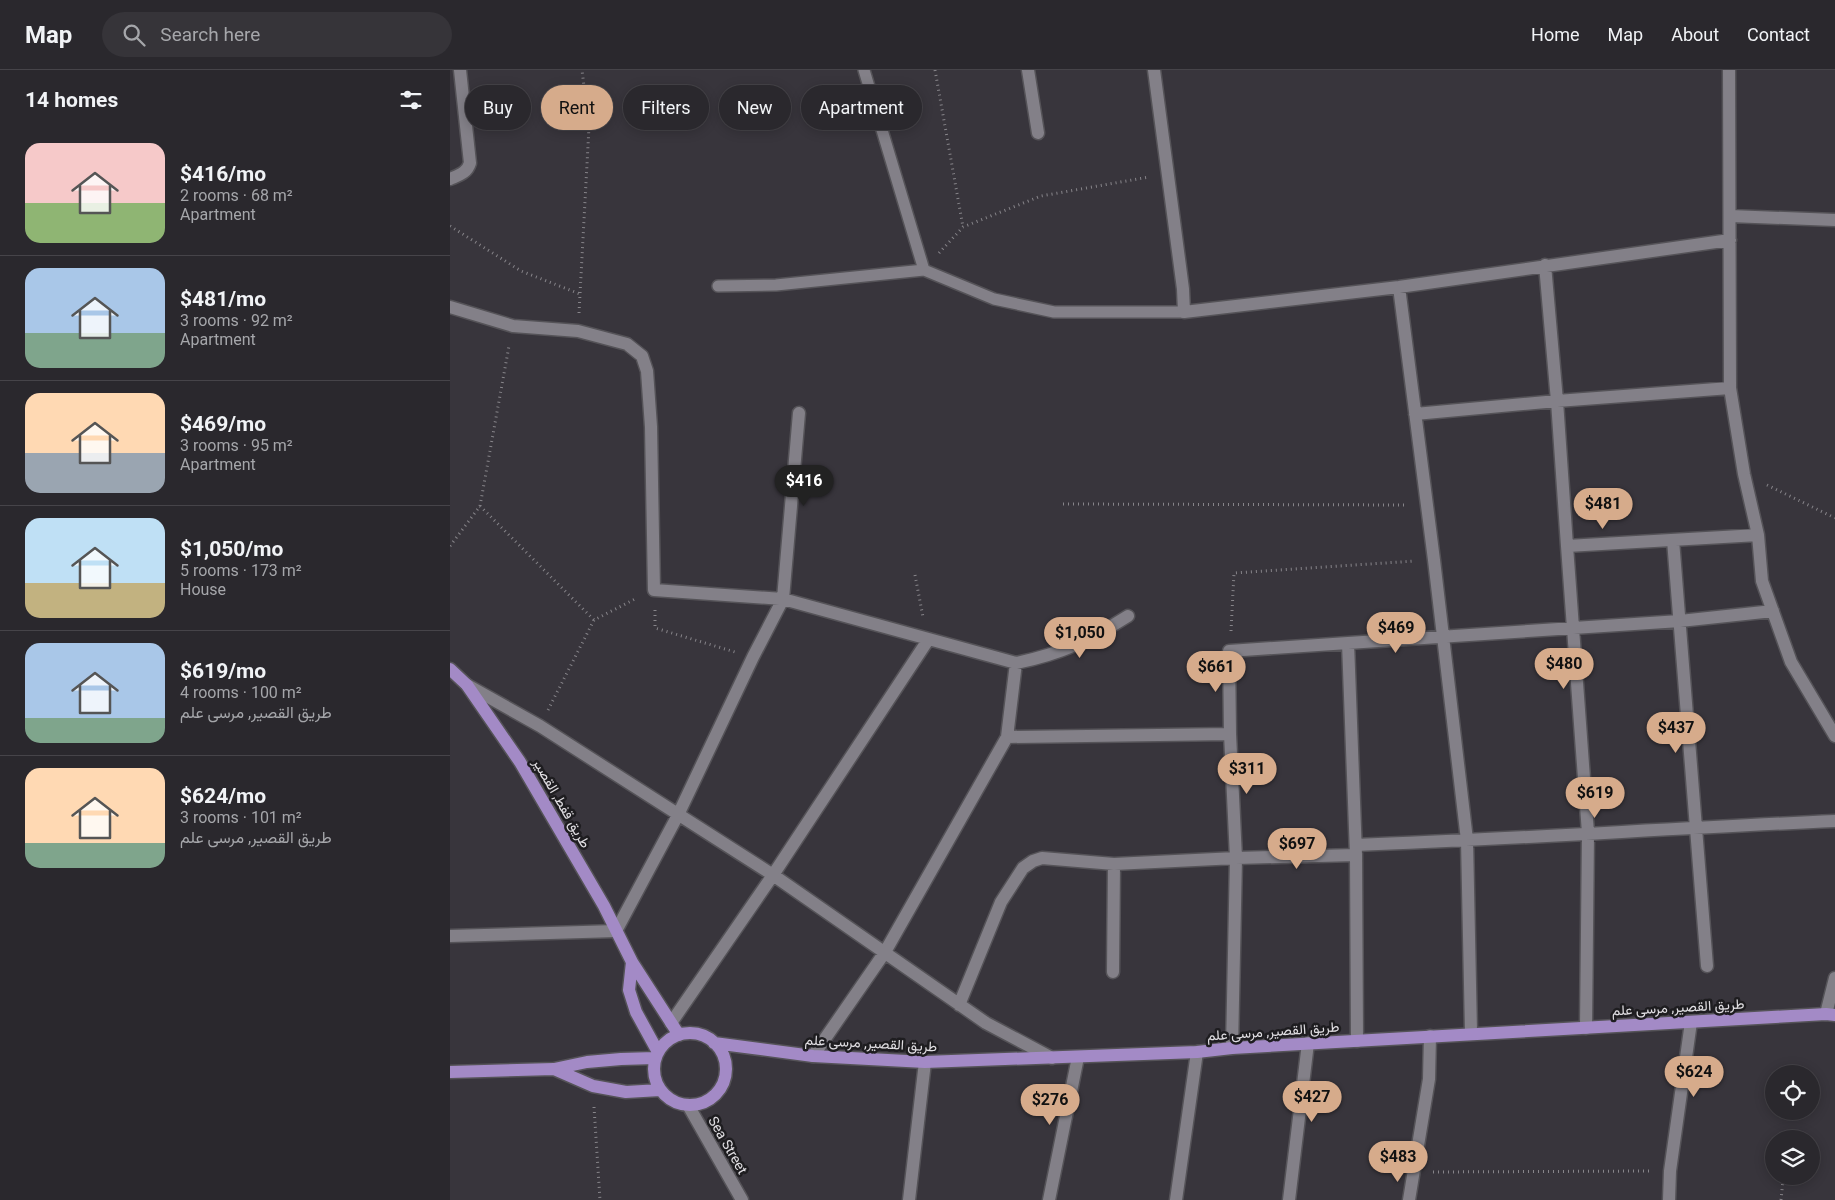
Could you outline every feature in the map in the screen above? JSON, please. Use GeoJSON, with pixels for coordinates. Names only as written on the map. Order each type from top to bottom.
{"type":"FeatureCollection","features":[{"type":"Feature","properties":{"kind":"main road","name":"طريق قفط, القصير"},"geometry":{"type":"LineString","coordinates":[[450,669],[468,685],[520,762],[604,906],[632,962],[679,1035]]}},
{"type":"Feature","properties":{"kind":"main road"},"geometry":{"type":"LineString","coordinates":[[632,962],[630,990],[636,1012],[656,1055]]}},
{"type":"Feature","properties":{"kind":"main road","name":"طريق القصير, مرسى علم"},"geometry":{"type":"LineString","coordinates":[[714,1043],[813,1056],[925,1062],[1197,1052],[1232,1048],[1430,1036],[1831,1014]]}},
{"type":"Feature","properties":{"kind":"main road"},"geometry":{"type":"LineString","coordinates":[[691,1032],[704,1036],[714,1043],[724,1056],[726,1064],[724,1079],[717,1093],[696,1104],[688,1105],[672,1100],[660,1090],[654,1071],[656,1055],[663,1044],[679,1035],[691,1032]]}},
{"type":"Feature","properties":{"kind":"main road"},"geometry":{"type":"LineString","coordinates":[[450,1072],[554,1069],[587,1062],[656,1055]]}},
{"type":"Feature","properties":{"kind":"main road"},"geometry":{"type":"LineString","coordinates":[[554,1069],[593,1086],[626,1092],[660,1090]]}},
{"type":"Feature","properties":{"kind":"street"},"geometry":{"type":"LineString","coordinates":[[450,179],[464,173],[469,168],[470,163],[460,70]]}},
{"type":"Feature","properties":{"kind":"street"},"geometry":{"type":"LineString","coordinates":[[1028,70],[1038,133]]}},
{"type":"Feature","properties":{"kind":"street"},"geometry":{"type":"LineString","coordinates":[[1154,70],[1183,289],[1184,312],[1399,287],[1730,240]]}},
{"type":"Feature","properties":{"kind":"street"},"geometry":{"type":"LineString","coordinates":[[1732,70],[1730,388],[1744,474],[1758,535],[1762,581],[1791,662],[1835,736]]}},
{"type":"Feature","properties":{"kind":"street"},"geometry":{"type":"LineString","coordinates":[[1730,216],[1835,220]]}},
{"type":"Feature","properties":{"kind":"street"},"geometry":{"type":"LineString","coordinates":[[1545,265],[1557,401],[1588,833],[1586,1028]]}},
{"type":"Feature","properties":{"kind":"street"},"geometry":{"type":"LineString","coordinates":[[1399,287],[1467,840],[1471,1032],[1468,1034]]}},
{"type":"Feature","properties":{"kind":"street"},"geometry":{"type":"LineString","coordinates":[[450,307],[513,326],[578,331],[627,344],[642,356],[647,371],[652,427],[654,590],[783,599],[1016,663],[1046,657],[1070,648],[1099,635],[1128,616]]}},
{"type":"Feature","properties":{"kind":"street"},"geometry":{"type":"LineString","coordinates":[[1415,414],[1730,388]]}},
{"type":"Feature","properties":{"kind":"street"},"geometry":{"type":"LineString","coordinates":[[450,936],[616,931],[678,815],[753,657],[783,599],[799,414]]}},
{"type":"Feature","properties":{"kind":"street"},"geometry":{"type":"LineString","coordinates":[[1567,546],[1758,535]]}},
{"type":"Feature","properties":{"kind":"street"},"geometry":{"type":"LineString","coordinates":[[1673,540],[1707,966]]}},
{"type":"Feature","properties":{"kind":"street"},"geometry":{"type":"LineString","coordinates":[[1232,1048],[1236,858],[1230,734],[1229,651],[1680,621],[1773,611]]}},
{"type":"Feature","properties":{"kind":"street"},"geometry":{"type":"LineString","coordinates":[[671,1022],[773,875],[928,640]]}},
{"type":"Feature","properties":{"kind":"street"},"geometry":{"type":"LineString","coordinates":[[1348,643],[1356,850],[1357,1041]]}},
{"type":"Feature","properties":{"kind":"street"},"geometry":{"type":"LineString","coordinates":[[813,1056],[885,952],[1007,737],[1016,663]]}},
{"type":"Feature","properties":{"kind":"street"},"geometry":{"type":"LineString","coordinates":[[468,685],[540,726],[773,875],[986,1023],[1052,1058]]}},
{"type":"Feature","properties":{"kind":"street"},"geometry":{"type":"LineString","coordinates":[[1007,737],[1230,734]]}},
{"type":"Feature","properties":{"kind":"street"},"geometry":{"type":"LineString","coordinates":[[959,1005],[1000,902],[1023,868],[1033,861],[1042,858],[1114,864],[1356,850],[1467,840],[1835,821]]}},
{"type":"Feature","properties":{"kind":"street"},"geometry":{"type":"LineString","coordinates":[[1114,864],[1114,972]]}},
{"type":"Feature","properties":{"kind":"street"},"geometry":{"type":"LineString","coordinates":[[1831,1014],[1835,978]]}},
{"type":"Feature","properties":{"kind":"street"},"geometry":{"type":"LineString","coordinates":[[1669,1200],[1670,1171],[1691,1022]]}},
{"type":"Feature","properties":{"kind":"street"},"geometry":{"type":"LineString","coordinates":[[1409,1200],[1429,1079],[1430,1036]]}},
{"type":"Feature","properties":{"kind":"street"},"geometry":{"type":"LineString","coordinates":[[1289,1200],[1308,1044]]}},
{"type":"Feature","properties":{"kind":"street"},"geometry":{"type":"LineString","coordinates":[[1176,1200],[1197,1052]]}},
{"type":"Feature","properties":{"kind":"street"},"geometry":{"type":"LineString","coordinates":[[1049,1200],[1078,1057]]}},
{"type":"Feature","properties":{"kind":"street"},"geometry":{"type":"LineString","coordinates":[[909,1200],[925,1062]]}},
{"type":"Feature","properties":{"kind":"street","name":"Sea Street"},"geometry":{"type":"LineString","coordinates":[[688,1105],[742,1200]]}},
{"type":"Feature","properties":{"kind":"lane"},"geometry":{"type":"LineString","coordinates":[[864,70],[924,270]]}},
{"type":"Feature","properties":{"kind":"lane"},"geometry":{"type":"LineString","coordinates":[[718,286],[776,285],[924,270],[994,299],[1054,312],[1184,312]]}},
{"type":"Feature","properties":{"kind":"path"},"geometry":{"type":"LineString","coordinates":[[578,331],[589,127],[582,70]]}},
{"type":"Feature","properties":{"kind":"path"},"geometry":{"type":"LineString","coordinates":[[935,70],[963,227]]}},
{"type":"Feature","properties":{"kind":"path"},"geometry":{"type":"LineString","coordinates":[[924,270],[963,227],[1041,196],[1168,174]]}},
{"type":"Feature","properties":{"kind":"path"},"geometry":{"type":"LineString","coordinates":[[450,226],[521,270],[580,294]]}},
{"type":"Feature","properties":{"kind":"path"},"geometry":{"type":"LineString","coordinates":[[450,546],[480,506],[513,326]]}},
{"type":"Feature","properties":{"kind":"path"},"geometry":{"type":"LineString","coordinates":[[1744,474],[1835,518]]}},
{"type":"Feature","properties":{"kind":"path"},"geometry":{"type":"LineString","coordinates":[[1063,504],[1427,505]]}},
{"type":"Feature","properties":{"kind":"path"},"geometry":{"type":"LineString","coordinates":[[480,506],[594,620]]}},
{"type":"Feature","properties":{"kind":"path"},"geometry":{"type":"LineString","coordinates":[[1229,651],[1234,574],[1434,560]]}},
{"type":"Feature","properties":{"kind":"path"},"geometry":{"type":"LineString","coordinates":[[915,575],[928,640]]}},
{"type":"Feature","properties":{"kind":"path"},"geometry":{"type":"LineString","coordinates":[[540,726],[594,620],[654,590],[655,628],[753,657]]}},
{"type":"Feature","properties":{"kind":"path"},"geometry":{"type":"LineString","coordinates":[[593,1086],[600,1200]]}},
{"type":"Feature","properties":{"kind":"path"},"geometry":{"type":"LineString","coordinates":[[1414,1172],[1670,1171]]}},
{"type":"Feature","properties":{"kind":"path"},"geometry":{"type":"LineString","coordinates":[[1782,1200],[1784,1185]]}}]}
